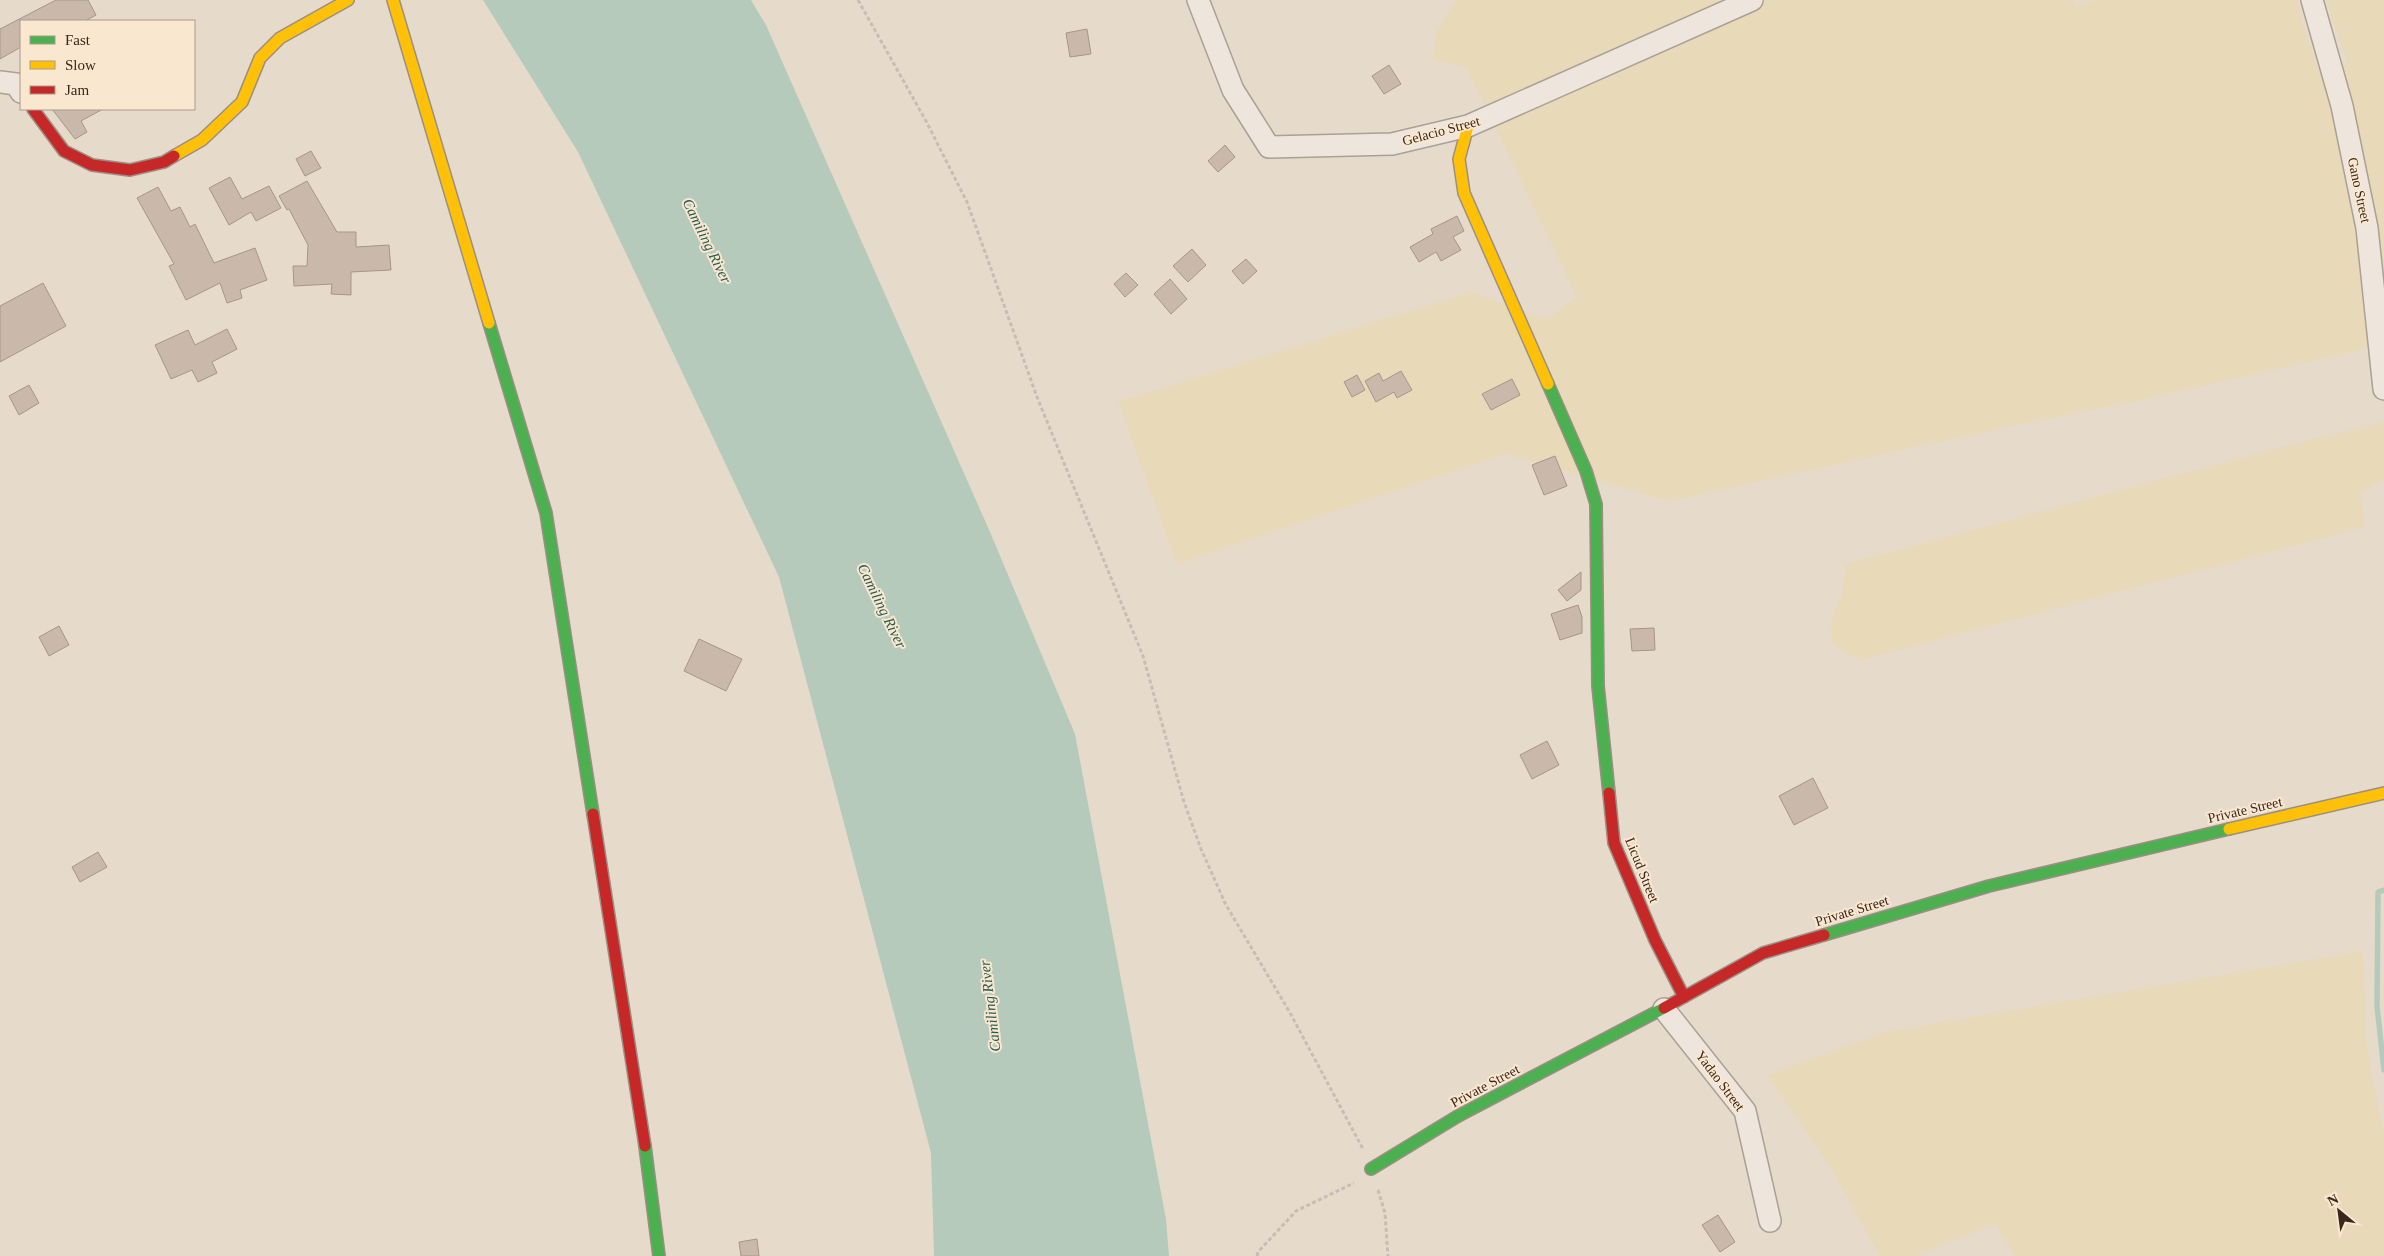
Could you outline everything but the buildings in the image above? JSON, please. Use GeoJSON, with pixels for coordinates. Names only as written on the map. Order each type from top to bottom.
{"type":"FeatureCollection","features":[{"type":"Feature","properties":{"kind":"street"},"geometry":{"type":"LineString","coordinates":[[34,110],[64,151],[92,165],[130,170],[164,162],[202,140],[242,102],[260,58],[280,38],[348,0]]}},
{"type":"Feature","properties":{"kind":"street"},"geometry":{"type":"LineString","coordinates":[[393,0],[546,513],[654,1206],[659,1256]]}},
{"type":"Feature","properties":{"kind":"street","name":"Gelacio Street"},"geometry":{"type":"LineString","coordinates":[[1198,0],[1232,90],[1268,146],[1392,144],[1468,126],[1752,0]]}},
{"type":"Feature","properties":{"kind":"street","name":"Gano Street"},"geometry":{"type":"LineString","coordinates":[[2312,0],[2342,106],[2367,228],[2384,389]]}},
{"type":"Feature","properties":{"kind":"street"},"geometry":{"type":"LineString","coordinates":[[0,82],[16,84],[20,90]]}},
{"type":"Feature","properties":{"kind":"street","name":"Licud Street"},"geometry":{"type":"LineString","coordinates":[[1468,126],[1459,159],[1464,192],[1586,471],[1596,504],[1598,686],[1614,843],[1655,940],[1684,997]]}},
{"type":"Feature","properties":{"kind":"street","name":"Private Street"},"geometry":{"type":"LineString","coordinates":[[1373,1174],[1458,1116],[1664,1008],[1763,953],[1980,888],[2384,793]]}},
{"type":"Feature","properties":{"kind":"street","name":"Yadao Street"},"geometry":{"type":"LineString","coordinates":[[1664,1008],[1745,1111],[1770,1221]]}},
{"type":"Feature","properties":{"kind":"path"},"geometry":{"type":"LineString","coordinates":[[858,0],[926,121],[966,202],[1037,397],[1143,656],[1184,802],[1201,849],[1226,906],[1289,1010],[1373,1174],[1386,1213],[1388,1256]]}},
{"type":"Feature","properties":{"kind":"path"},"geometry":{"type":"LineString","coordinates":[[1257,1256],[1258,1252],[1296,1211],[1373,1174]]}},
{"type":"Feature","properties":{"kind":"shaded area"},"geometry":{"type":"Polygon","coordinates":[[[1456,0],[2073,0],[2076,7],[2095,0],[2296,0],[2319,73],[2348,64],[2326,0],[2384,0],[2384,338],[2360,350],[2136,401],[2016,425],[1669,501],[1506,454],[1177,564],[1118,402],[1471,292],[1547,319],[1577,297],[1466,67],[1434,60],[1435,35],[1456,0]]]}},
{"type":"Feature","properties":{"kind":"shaded area"},"geometry":{"type":"Polygon","coordinates":[[[2384,422],[2384,480],[2361,492],[2365,527],[1860,660],[1832,644],[1831,620],[1842,594],[1846,564],[2285,446],[2384,422]]]}},
{"type":"Feature","properties":{"kind":"shaded area"},"geometry":{"type":"Polygon","coordinates":[[[2363,951],[2367,1050],[2384,1135],[2384,1256],[2015,1256],[1995,1224],[1915,1256],[1880,1256],[1831,1168],[1767,1075],[1885,1032],[2363,951]]]}},
{"type":"Feature","properties":{"kind":"water","name":"Camiling River"},"geometry":{"type":"Polygon","coordinates":[[[483,0],[751,0],[766,25],[990,532],[1075,734],[1166,1219],[1169,1256],[934,1256],[931,1153],[779,577],[578,152],[483,0]]]}},
{"type":"Feature","properties":{"kind":"waterway"},"geometry":{"type":"LineString","coordinates":[[2384,890],[2378,892],[2377,1006],[2384,1070]]}},
{"type":"Feature","properties":{"kind":"traffic: fast"},"geometry":{"type":"LineString","coordinates":[[489,323],[546,513],[593,814]]}},
{"type":"Feature","properties":{"kind":"traffic: fast"},"geometry":{"type":"LineString","coordinates":[[1548,384],[1586,471],[1596,504],[1598,686],[1609,793]]}},
{"type":"Feature","properties":{"kind":"traffic: fast"},"geometry":{"type":"LineString","coordinates":[[1824,935],[1989,886],[2229,829]]}},
{"type":"Feature","properties":{"kind":"traffic: fast"},"geometry":{"type":"LineString","coordinates":[[1371,1169],[1458,1116],[1664,1008]]}},
{"type":"Feature","properties":{"kind":"traffic: fast"},"geometry":{"type":"LineString","coordinates":[[645,1146],[659,1256]]}},
{"type":"Feature","properties":{"kind":"traffic: slow"},"geometry":{"type":"LineString","coordinates":[[174,156],[202,140],[242,102],[260,58],[280,38],[348,0]]}},
{"type":"Feature","properties":{"kind":"traffic: slow"},"geometry":{"type":"LineString","coordinates":[[393,0],[489,323]]}},
{"type":"Feature","properties":{"kind":"traffic: slow"},"geometry":{"type":"LineString","coordinates":[[1468,126],[1459,159],[1464,193],[1548,384]]}},
{"type":"Feature","properties":{"kind":"traffic: slow"},"geometry":{"type":"LineString","coordinates":[[2229,829],[2384,793]]}},
{"type":"Feature","properties":{"kind":"traffic: jam"},"geometry":{"type":"LineString","coordinates":[[34,110],[64,151],[92,165],[130,170],[164,162],[174,156]]}},
{"type":"Feature","properties":{"kind":"traffic: jam"},"geometry":{"type":"LineString","coordinates":[[1609,793],[1614,843],[1655,940],[1684,997]]}},
{"type":"Feature","properties":{"kind":"traffic: jam"},"geometry":{"type":"LineString","coordinates":[[593,814],[645,1146]]}},
{"type":"Feature","properties":{"kind":"traffic: jam"},"geometry":{"type":"LineString","coordinates":[[1664,1008],[1763,953],[1824,935]]}}]}
